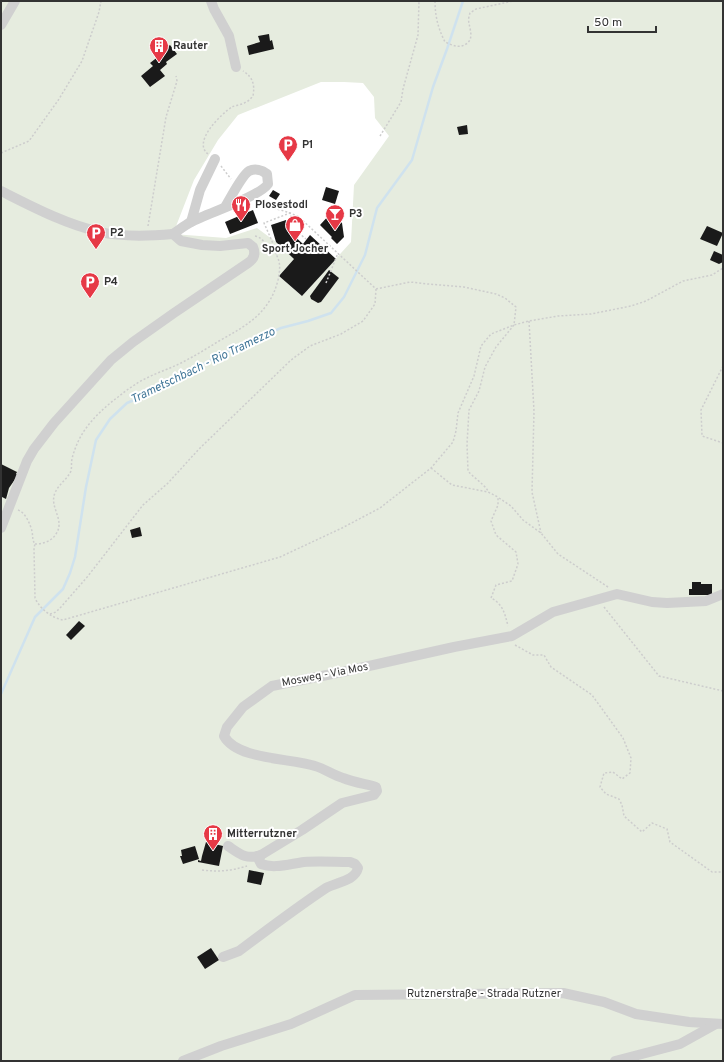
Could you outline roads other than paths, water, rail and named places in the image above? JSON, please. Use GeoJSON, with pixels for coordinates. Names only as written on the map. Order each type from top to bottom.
{"type":"FeatureCollection","features":[{"type":"Feature","properties":{"kind":"street"},"geometry":{"type":"LineString","coordinates":[[1,25],[15,1]]}},
{"type":"Feature","properties":{"kind":"street"},"geometry":{"type":"LineString","coordinates":[[211,1],[228,36],[236,67]]}},
{"type":"Feature","properties":{"kind":"street"},"geometry":{"type":"LineString","coordinates":[[190,222],[200,190],[215,159]]}},
{"type":"Feature","properties":{"kind":"street"},"geometry":{"type":"LineString","coordinates":[[1,191],[72,225],[101,232],[146,236],[173,234],[190,222],[225,207],[265,188],[268,184],[267,174],[259,170],[248,171],[225,207]]}},
{"type":"Feature","properties":{"kind":"street"},"geometry":{"type":"LineString","coordinates":[[1,528],[27,461],[41,438],[111,360],[133,342],[252,260],[255,250],[252,244],[244,243],[220,246],[202,245],[181,241],[173,234]]}},
{"type":"Feature","properties":{"kind":"street","name":"Mosweg - Via Mos"},"geometry":{"type":"LineString","coordinates":[[261,859],[342,803],[374,794],[377,791],[376,787],[344,779],[315,766],[263,756],[235,748],[228,742],[224,736],[227,727],[243,706],[272,686],[512,636],[553,612],[618,594],[652,602],[667,603],[706,601],[723,594]]}},
{"type":"Feature","properties":{"kind":"street"},"geometry":{"type":"LineString","coordinates":[[223,957],[239,951],[328,887],[352,877],[358,868],[355,864],[350,862],[305,862],[281,866],[266,866],[261,864],[261,859],[246,857],[228,846]]}},
{"type":"Feature","properties":{"kind":"street","name":"Rutznerstraße - Strada Rutzner"},"geometry":{"type":"LineString","coordinates":[[183,1061],[221,1046],[291,1024],[355,995],[563,993],[604,1002],[636,1014],[690,1022],[720,1024]]}},
{"type":"Feature","properties":{"kind":"street","name":"Rutznerstraße - Strada Rutzner"},"geometry":{"type":"LineString","coordinates":[[615,1061],[680,1044],[720,1024]]}},
{"type":"Feature","properties":{"kind":"waterway","name":"Trametschbach - Rio Tramezzo"},"geometry":{"type":"LineString","coordinates":[[1,694],[35,617],[63,589],[70,573],[75,557],[86,487],[96,440],[110,419],[127,403],[148,394],[220,355],[281,328],[331,313],[344,297],[365,255],[377,208],[412,160],[433,87],[463,1]]}},
{"type":"Feature","properties":{"kind":"place","name":"Rauter"},"geometry":{"type":"Point","coordinates":[159,63]}},
{"type":"Feature","properties":{"kind":"place","name":"P1"},"geometry":{"type":"Point","coordinates":[288,162]}},
{"type":"Feature","properties":{"kind":"place","name":"Plosestodl"},"geometry":{"type":"Point","coordinates":[241,222]}},
{"type":"Feature","properties":{"kind":"place","name":"P3"},"geometry":{"type":"Point","coordinates":[335,231]}},
{"type":"Feature","properties":{"kind":"place","name":"Sport Jocher"},"geometry":{"type":"Point","coordinates":[295,242]}},
{"type":"Feature","properties":{"kind":"place","name":"P2"},"geometry":{"type":"Point","coordinates":[96,250]}},
{"type":"Feature","properties":{"kind":"place","name":"P4"},"geometry":{"type":"Point","coordinates":[90,299]}},
{"type":"Feature","properties":{"kind":"place","name":"Mitterrutzner"},"geometry":{"type":"Point","coordinates":[213,851]}}]}
